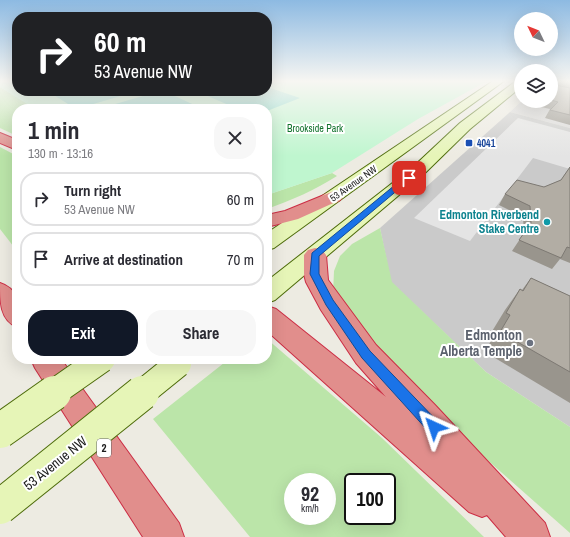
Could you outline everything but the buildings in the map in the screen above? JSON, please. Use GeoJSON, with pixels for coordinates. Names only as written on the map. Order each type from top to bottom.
{"type":"FeatureCollection","features":[{"type":"Feature","properties":{"kind":"highway"},"geometry":{"type":"LineString","coordinates":[[0,137],[12,143]]}},
{"type":"Feature","properties":{"kind":"highway"},"geometry":{"type":"LineString","coordinates":[[272,220],[291,215],[334,196]]}},
{"type":"Feature","properties":{"kind":"highway"},"geometry":{"type":"LineString","coordinates":[[315,255],[315,274],[317,282],[366,354],[424,416],[531,537]]}},
{"type":"Feature","properties":{"kind":"highway"},"geometry":{"type":"LineString","coordinates":[[0,292],[12,310]]}},
{"type":"Feature","properties":{"kind":"highway"},"geometry":{"type":"LineString","coordinates":[[272,320],[409,435],[525,537]]}},
{"type":"Feature","properties":{"kind":"highway","name":"2"},"geometry":{"type":"LineString","coordinates":[[48,364],[165,537]]}},
{"type":"Feature","properties":{"kind":"street","name":"53 Avenue NW"},"geometry":{"type":"LineString","coordinates":[[272,240],[463,106]]}},
{"type":"Feature","properties":{"kind":"street"},"geometry":{"type":"LineString","coordinates":[[272,290],[419,170],[465,126],[489,106]]}},
{"type":"Feature","properties":{"kind":"street"},"geometry":{"type":"LineString","coordinates":[[0,431],[95,364]]}},
{"type":"Feature","properties":{"kind":"street","name":"53 Avenue NW"},"geometry":{"type":"LineString","coordinates":[[0,507],[179,364]]}},
{"type":"Feature","properties":{"kind":"shaded area"},"geometry":{"type":"Polygon","coordinates":[[[272,106],[280,106],[272,109],[272,106]]]}},
{"type":"Feature","properties":{"kind":"shaded area"},"geometry":{"type":"Polygon","coordinates":[[[558,106],[570,106],[570,128],[510,112],[514,108],[558,108],[558,106]]]}},
{"type":"Feature","properties":{"kind":"shaded area"},"geometry":{"type":"Polygon","coordinates":[[[510,112],[570,128],[570,427],[486,372],[391,282],[380,228],[510,112]]]}},
{"type":"Feature","properties":{"kind":"shaded area"},"geometry":{"type":"Polygon","coordinates":[[[518,118],[570,132],[570,169],[533,158],[470,241],[414,218],[518,118]]]}},
{"type":"Feature","properties":{"kind":"green space"},"geometry":{"type":"Polygon","coordinates":[[[0,106],[12,106],[12,134],[0,128],[0,106]]]}},
{"type":"Feature","properties":{"kind":"green space","name":"Brookside Park"},"geometry":{"type":"Polygon","coordinates":[[[272,106],[441,106],[418,119],[332,173],[272,193],[272,106]]]}},
{"type":"Feature","properties":{"kind":"green space"},"geometry":{"type":"Polygon","coordinates":[[[0,147],[12,153],[12,245],[0,229],[0,147]]]}},
{"type":"Feature","properties":{"kind":"green space"},"geometry":{"type":"Polygon","coordinates":[[[332,173],[337,176],[320,186],[272,207],[272,193],[332,173]]]}},
{"type":"Feature","properties":{"kind":"green space"},"geometry":{"type":"Polygon","coordinates":[[[380,228],[392,282],[486,372],[570,427],[570,533],[458,434],[376,354],[333,294],[334,271],[340,256],[352,244],[380,228]]]}},
{"type":"Feature","properties":{"kind":"green space"},"geometry":{"type":"Polygon","coordinates":[[[272,343],[382,438],[484,537],[250,537],[153,419],[223,364],[272,364],[272,343]]]}},
{"type":"Feature","properties":{"kind":"place","name":"4041"},"geometry":{"type":"Point","coordinates":[469,143]}},
{"type":"Feature","properties":{"kind":"place","name":"Edmonton Riverbend Stake Centre"},"geometry":{"type":"Point","coordinates":[547,222]}},
{"type":"Feature","properties":{"kind":"place","name":"Edmonton Alberta Temple"},"geometry":{"type":"Point","coordinates":[530,343]}},
{"type":"Feature","properties":{"kind":"route"},"geometry":{"type":"LineString","coordinates":[[409,178],[315,255],[314,265],[317,282],[366,354],[391,383],[434,427]]}}]}
